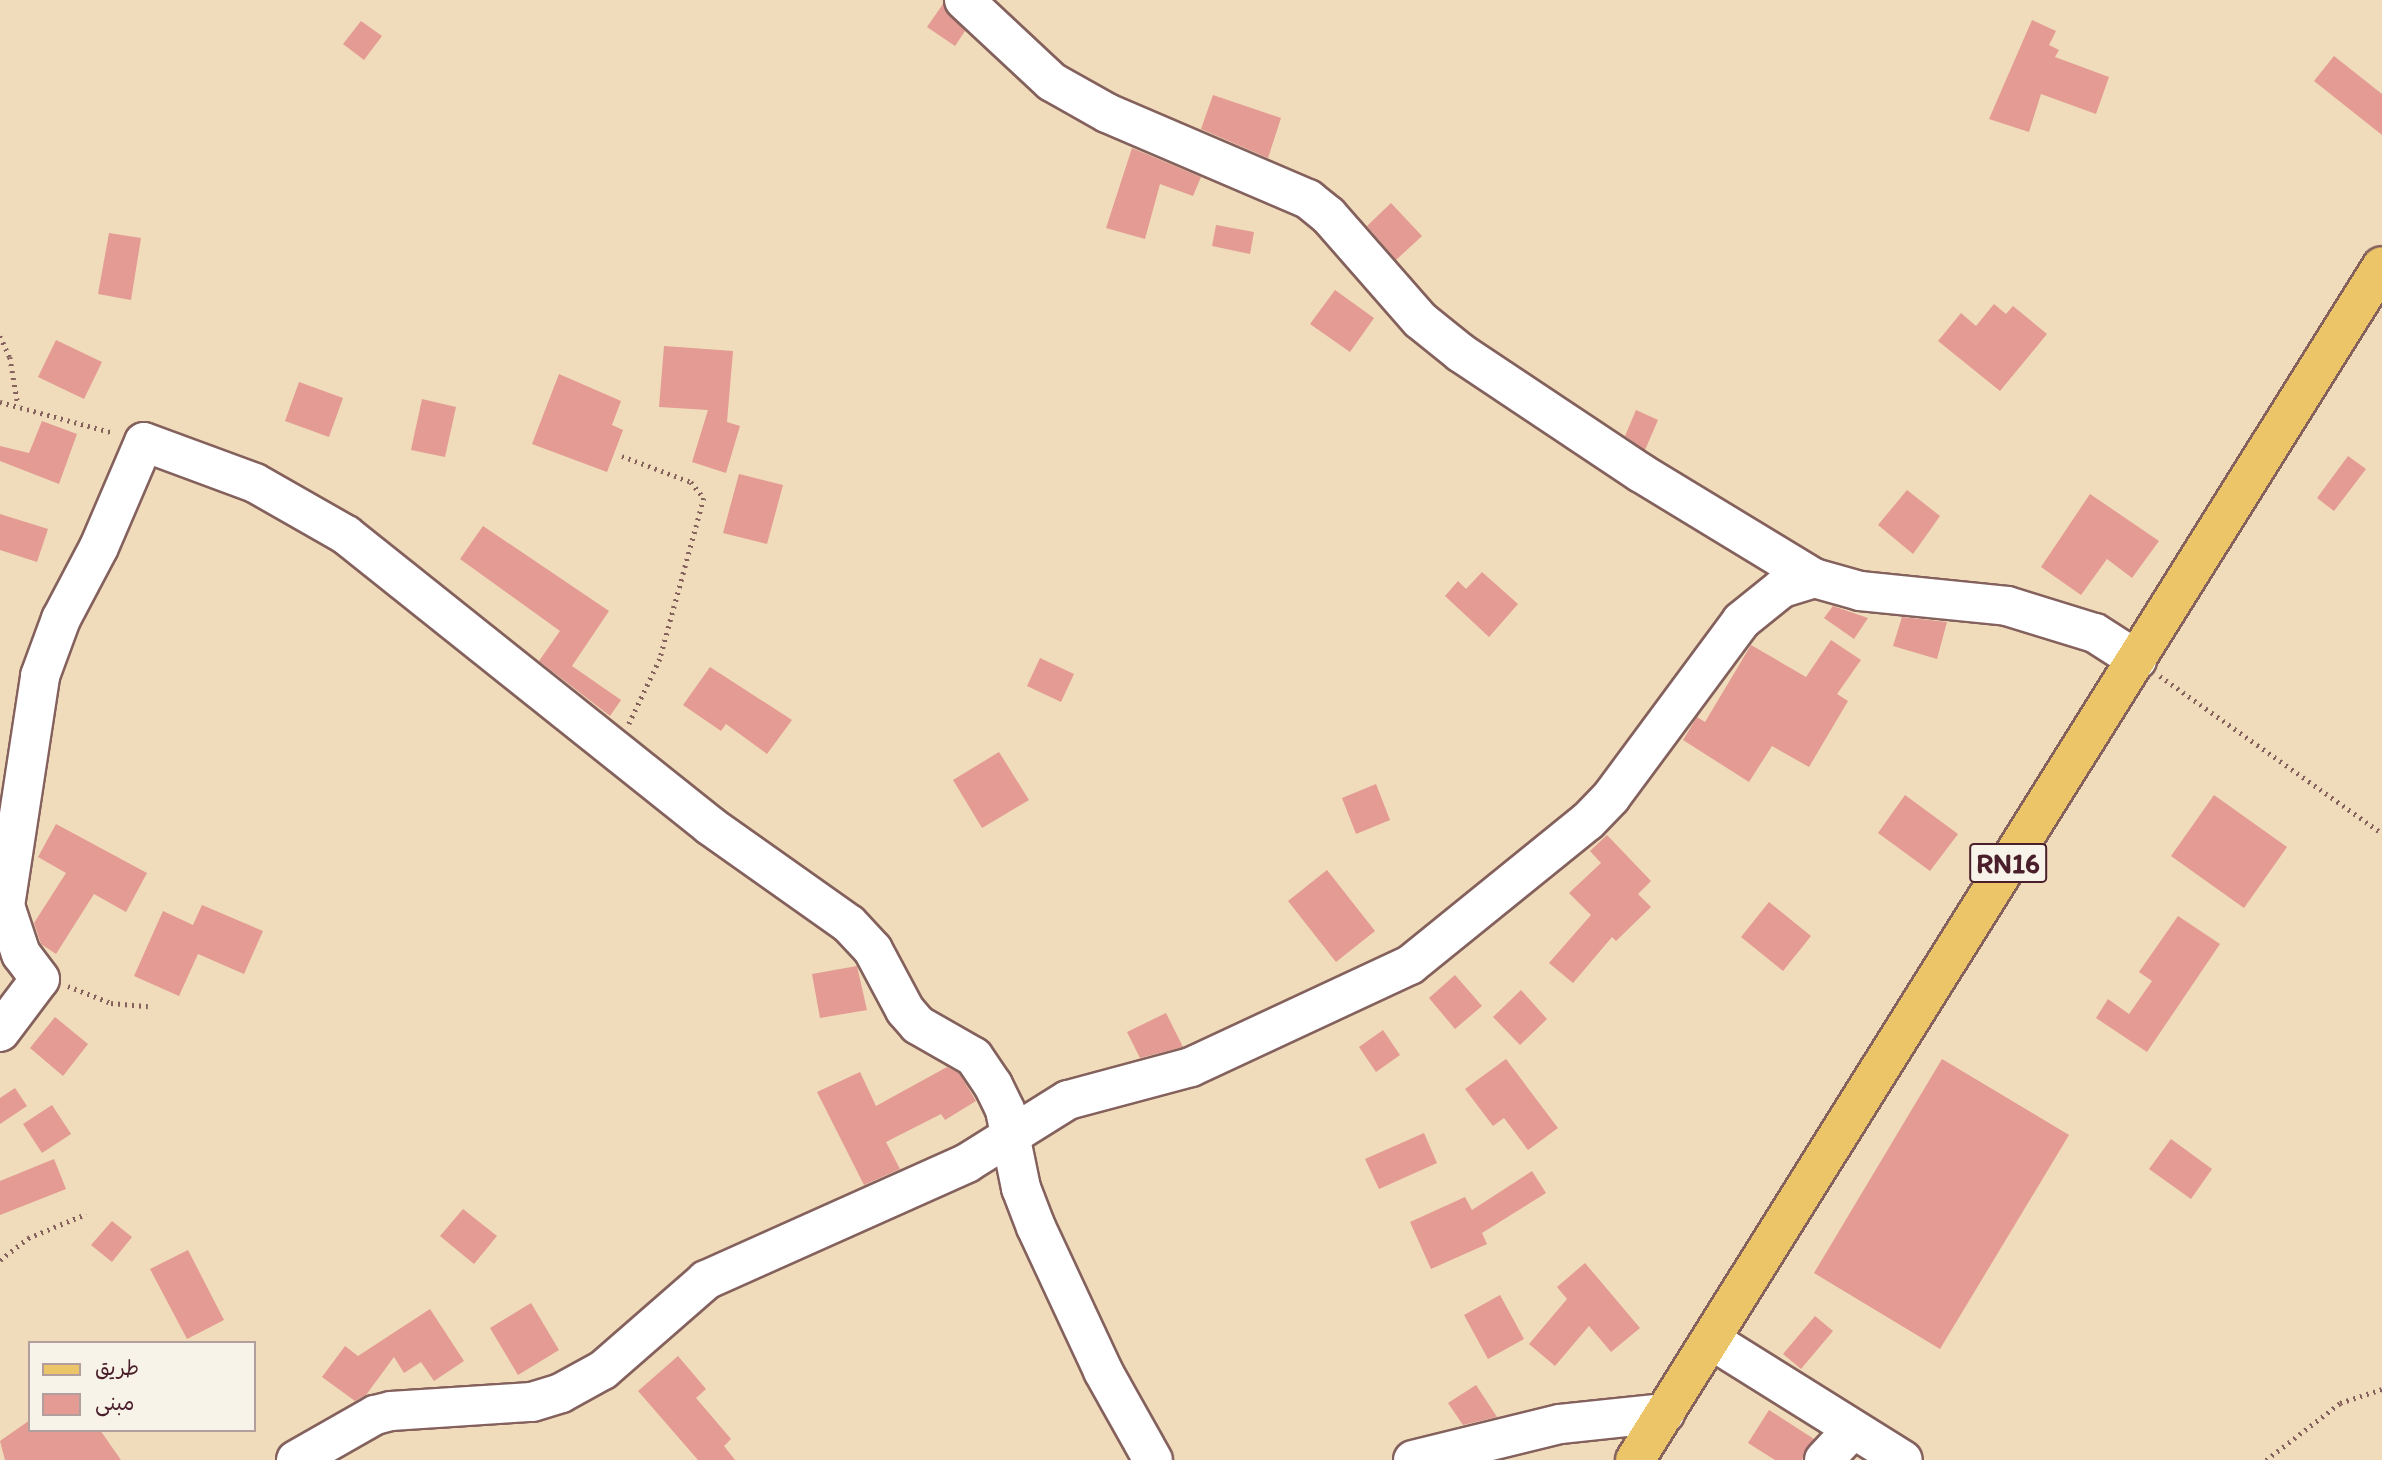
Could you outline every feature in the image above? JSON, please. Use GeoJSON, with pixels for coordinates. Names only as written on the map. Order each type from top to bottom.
{"type":"FeatureCollection","features":[{"type":"Feature","properties":{"kind":"main road","name":"RN16"},"geometry":{"type":"LineString","coordinates":[[1635,1460],[2382,267]]}},
{"type":"Feature","properties":{"kind":"street"},"geometry":{"type":"LineString","coordinates":[[964,0],[1052,82],[1107,113],[1308,199],[1328,215],[1420,320],[1461,353],[1641,473],[1814,578],[1860,591],[2007,606],[2095,633],[2137,660]]}},
{"type":"Feature","properties":{"kind":"street"},"geometry":{"type":"LineString","coordinates":[[0,1032],[40,979],[21,954],[5,906],[40,676],[61,619],[99,547],[144,442],[255,483],[346,536],[709,825],[849,924],[873,950],[905,1010],[918,1025],[974,1057],[982,1067],[1005,1110],[1021,1188],[1041,1239],[1103,1371],[1153,1460]]}},
{"type":"Feature","properties":{"kind":"street"},"geometry":{"type":"LineString","coordinates":[[296,1460],[383,1413],[414,1407],[532,1402],[561,1394],[603,1370],[706,1280],[967,1163],[1012,1138],[1046,1111],[1068,1100],[1191,1067],[1372,985],[1436,947],[1611,797],[1707,663],[1761,600],[1782,587],[1814,578]]}},
{"type":"Feature","properties":{"kind":"street"},"geometry":{"type":"LineString","coordinates":[[1711,1340],[1851,1431],[1903,1460]]}},
{"type":"Feature","properties":{"kind":"street"},"geometry":{"type":"LineString","coordinates":[[1413,1460],[1560,1424],[1665,1413]]}},
{"type":"Feature","properties":{"kind":"street"},"geometry":{"type":"LineString","coordinates":[[1824,1460],[1851,1431]]}},
{"type":"Feature","properties":{"kind":"path"},"geometry":{"type":"LineString","coordinates":[[0,336],[10,357],[18,405]]}},
{"type":"Feature","properties":{"kind":"path"},"geometry":{"type":"LineString","coordinates":[[0,402],[144,442]]}},
{"type":"Feature","properties":{"kind":"path"},"geometry":{"type":"LineString","coordinates":[[615,750],[660,659],[704,498],[691,482],[622,456]]}},
{"type":"Feature","properties":{"kind":"path"},"geometry":{"type":"LineString","coordinates":[[2137,660],[2382,833]]}},
{"type":"Feature","properties":{"kind":"path"},"geometry":{"type":"LineString","coordinates":[[40,979],[111,1003],[148,1006]]}},
{"type":"Feature","properties":{"kind":"path"},"geometry":{"type":"LineString","coordinates":[[0,1259],[28,1238],[86,1214]]}},
{"type":"Feature","properties":{"kind":"path"},"geometry":{"type":"LineString","coordinates":[[2266,1460],[2340,1403],[2382,1389]]}},
{"type":"Feature","properties":{"kind":"building"},"geometry":{"type":"Polygon","coordinates":[[[943,4],[965,31],[955,46],[927,27],[943,4]]]}},
{"type":"Feature","properties":{"kind":"building"},"geometry":{"type":"Polygon","coordinates":[[[2032,20],[2056,31],[2049,45],[2059,50],[2055,57],[2109,77],[2096,114],[2041,94],[2029,132],[1989,119],[2032,20]]]}},
{"type":"Feature","properties":{"kind":"building"},"geometry":{"type":"Polygon","coordinates":[[[361,21],[382,36],[364,60],[343,44],[361,21]]]}},
{"type":"Feature","properties":{"kind":"building"},"geometry":{"type":"Polygon","coordinates":[[[2334,56],[2382,94],[2382,135],[2314,81],[2334,56]]]}},
{"type":"Feature","properties":{"kind":"building"},"geometry":{"type":"Polygon","coordinates":[[[1213,95],[1281,118],[1268,158],[1201,129],[1213,95]]]}},
{"type":"Feature","properties":{"kind":"building"},"geometry":{"type":"Polygon","coordinates":[[[1132,148],[1201,177],[1193,196],[1160,184],[1145,239],[1106,228],[1132,148]]]}},
{"type":"Feature","properties":{"kind":"building"},"geometry":{"type":"Polygon","coordinates":[[[1391,203],[1422,236],[1396,260],[1367,226],[1391,203]]]}},
{"type":"Feature","properties":{"kind":"building"},"geometry":{"type":"Polygon","coordinates":[[[1216,225],[1254,232],[1250,254],[1212,246],[1216,225]]]}},
{"type":"Feature","properties":{"kind":"building"},"geometry":{"type":"Polygon","coordinates":[[[109,233],[141,238],[131,300],[98,294],[109,233]]]}},
{"type":"Feature","properties":{"kind":"building"},"geometry":{"type":"Polygon","coordinates":[[[1335,290],[1374,318],[1350,352],[1310,324],[1335,290]]]}},
{"type":"Feature","properties":{"kind":"building"},"geometry":{"type":"Polygon","coordinates":[[[1994,304],[2006,314],[2013,306],[2047,334],[2000,391],[1938,341],[1961,313],[1976,326],[1994,304]]]}},
{"type":"Feature","properties":{"kind":"building"},"geometry":{"type":"Polygon","coordinates":[[[56,340],[102,362],[84,399],[38,377],[56,340]]]}},
{"type":"Feature","properties":{"kind":"building"},"geometry":{"type":"Polygon","coordinates":[[[664,346],[733,351],[727,422],[740,426],[726,473],[692,462],[708,410],[659,407],[664,346]]]}},
{"type":"Feature","properties":{"kind":"building"},"geometry":{"type":"Polygon","coordinates":[[[559,374],[621,401],[612,425],[623,430],[607,472],[532,444],[559,374]]]}},
{"type":"Feature","properties":{"kind":"building"},"geometry":{"type":"Polygon","coordinates":[[[299,382],[343,398],[329,437],[285,421],[299,382]]]}},
{"type":"Feature","properties":{"kind":"building"},"geometry":{"type":"Polygon","coordinates":[[[422,399],[456,407],[445,457],[411,450],[422,399]]]}},
{"type":"Feature","properties":{"kind":"building"},"geometry":{"type":"Polygon","coordinates":[[[1636,410],[1658,420],[1645,450],[1625,436],[1636,410]]]}},
{"type":"Feature","properties":{"kind":"building"},"geometry":{"type":"Polygon","coordinates":[[[42,421],[77,434],[59,484],[0,461],[0,446],[29,453],[42,421]]]}},
{"type":"Feature","properties":{"kind":"building"},"geometry":{"type":"Polygon","coordinates":[[[2348,456],[2366,469],[2334,511],[2317,498],[2348,456]]]}},
{"type":"Feature","properties":{"kind":"building"},"geometry":{"type":"Polygon","coordinates":[[[739,474],[783,485],[767,544],[723,533],[739,474]]]}},
{"type":"Feature","properties":{"kind":"building"},"geometry":{"type":"Polygon","coordinates":[[[1907,490],[1940,516],[1913,554],[1878,525],[1907,490]]]}},
{"type":"Feature","properties":{"kind":"building"},"geometry":{"type":"Polygon","coordinates":[[[2090,494],[2159,541],[2132,578],[2107,559],[2081,595],[2041,567],[2090,494]]]}},
{"type":"Feature","properties":{"kind":"building"},"geometry":{"type":"Polygon","coordinates":[[[0,514],[48,529],[37,562],[0,550],[0,514]]]}},
{"type":"Feature","properties":{"kind":"building"},"geometry":{"type":"Polygon","coordinates":[[[483,526],[609,611],[572,666],[621,700],[610,716],[539,661],[560,631],[460,559],[483,526]]]}},
{"type":"Feature","properties":{"kind":"building"},"geometry":{"type":"Polygon","coordinates":[[[1482,572],[1518,604],[1489,637],[1445,596],[1458,581],[1466,589],[1482,572]]]}},
{"type":"Feature","properties":{"kind":"building"},"geometry":{"type":"Polygon","coordinates":[[[1833,606],[1868,618],[1854,639],[1824,618],[1833,606]]]}},
{"type":"Feature","properties":{"kind":"building"},"geometry":{"type":"Polygon","coordinates":[[[1902,617],[1947,622],[1937,659],[1893,646],[1902,617]]]}},
{"type":"Feature","properties":{"kind":"building"},"geometry":{"type":"Polygon","coordinates":[[[1831,640],[1861,660],[1837,694],[1848,701],[1809,767],[1772,746],[1749,782],[1683,740],[1697,717],[1705,722],[1751,645],[1806,677],[1831,640]]]}},
{"type":"Feature","properties":{"kind":"building"},"geometry":{"type":"Polygon","coordinates":[[[1040,658],[1074,674],[1061,702],[1027,686],[1040,658]]]}},
{"type":"Feature","properties":{"kind":"building"},"geometry":{"type":"Polygon","coordinates":[[[710,667],[792,720],[767,754],[726,724],[721,731],[683,705],[710,667]]]}},
{"type":"Feature","properties":{"kind":"building"},"geometry":{"type":"Polygon","coordinates":[[[999,752],[1029,800],[982,828],[953,780],[999,752]]]}},
{"type":"Feature","properties":{"kind":"building"},"geometry":{"type":"Polygon","coordinates":[[[1376,784],[1390,820],[1356,834],[1342,798],[1376,784]]]}},
{"type":"Feature","properties":{"kind":"building"},"geometry":{"type":"Polygon","coordinates":[[[1905,795],[1958,834],[1930,871],[1878,833],[1905,795]]]}},
{"type":"Feature","properties":{"kind":"building"},"geometry":{"type":"Polygon","coordinates":[[[2214,795],[2287,847],[2244,908],[2171,856],[2214,795]]]}},
{"type":"Feature","properties":{"kind":"building"},"geometry":{"type":"Polygon","coordinates":[[[56,824],[147,873],[126,912],[94,894],[56,954],[41,944],[34,923],[66,873],[38,857],[56,824]]]}},
{"type":"Feature","properties":{"kind":"building"},"geometry":{"type":"Polygon","coordinates":[[[1607,835],[1651,881],[1638,894],[1651,907],[1616,941],[1612,937],[1573,983],[1549,963],[1591,915],[1569,893],[1601,863],[1590,851],[1607,835]]]}},
{"type":"Feature","properties":{"kind":"building"},"geometry":{"type":"Polygon","coordinates":[[[1327,870],[1375,931],[1336,962],[1288,901],[1327,870]]]}},
{"type":"Feature","properties":{"kind":"building"},"geometry":{"type":"Polygon","coordinates":[[[1769,902],[1811,936],[1783,971],[1741,937],[1769,902]]]}},
{"type":"Feature","properties":{"kind":"building"},"geometry":{"type":"Polygon","coordinates":[[[202,905],[263,931],[244,974],[198,954],[179,996],[134,976],[163,911],[193,925],[202,905]]]}},
{"type":"Feature","properties":{"kind":"building"},"geometry":{"type":"Polygon","coordinates":[[[2178,916],[2220,944],[2147,1052],[2096,1018],[2108,999],[2129,1014],[2152,981],[2139,972],[2178,916]]]}},
{"type":"Feature","properties":{"kind":"building"},"geometry":{"type":"Polygon","coordinates":[[[857,966],[867,1010],[820,1018],[812,974],[857,966]]]}},
{"type":"Feature","properties":{"kind":"building"},"geometry":{"type":"Polygon","coordinates":[[[1455,975],[1482,1006],[1455,1029],[1429,998],[1455,975]]]}},
{"type":"Feature","properties":{"kind":"building"},"geometry":{"type":"Polygon","coordinates":[[[1521,990],[1547,1019],[1520,1045],[1493,1017],[1521,990]]]}},
{"type":"Feature","properties":{"kind":"building"},"geometry":{"type":"Polygon","coordinates":[[[1166,1013],[1183,1047],[1140,1058],[1127,1032],[1166,1013]]]}},
{"type":"Feature","properties":{"kind":"building"},"geometry":{"type":"Polygon","coordinates":[[[55,1017],[88,1044],[63,1076],[30,1048],[55,1017]]]}},
{"type":"Feature","properties":{"kind":"building"},"geometry":{"type":"Polygon","coordinates":[[[1383,1030],[1400,1055],[1376,1072],[1359,1047],[1383,1030]]]}},
{"type":"Feature","properties":{"kind":"building"},"geometry":{"type":"Polygon","coordinates":[[[1506,1059],[1558,1128],[1528,1150],[1504,1118],[1493,1126],[1465,1089],[1506,1059]]]}},
{"type":"Feature","properties":{"kind":"building"},"geometry":{"type":"Polygon","coordinates":[[[1942,1059],[2069,1135],[1940,1349],[1814,1273],[1942,1059]]]}},
{"type":"Feature","properties":{"kind":"building"},"geometry":{"type":"Polygon","coordinates":[[[947,1067],[959,1073],[976,1101],[945,1120],[941,1114],[886,1142],[900,1169],[864,1185],[817,1092],[860,1072],[876,1106],[947,1067]]]}},
{"type":"Feature","properties":{"kind":"building"},"geometry":{"type":"Polygon","coordinates":[[[15,1088],[27,1106],[0,1124],[0,1098],[15,1088]]]}},
{"type":"Feature","properties":{"kind":"building"},"geometry":{"type":"Polygon","coordinates":[[[52,1105],[71,1134],[42,1153],[23,1124],[52,1105]]]}},
{"type":"Feature","properties":{"kind":"building"},"geometry":{"type":"Polygon","coordinates":[[[1424,1133],[1437,1163],[1379,1189],[1365,1159],[1424,1133]]]}},
{"type":"Feature","properties":{"kind":"building"},"geometry":{"type":"Polygon","coordinates":[[[2171,1139],[2212,1169],[2191,1199],[2149,1169],[2171,1139]]]}},
{"type":"Feature","properties":{"kind":"building"},"geometry":{"type":"Polygon","coordinates":[[[54,1159],[66,1189],[0,1215],[0,1181],[54,1159]]]}},
{"type":"Feature","properties":{"kind":"building"},"geometry":{"type":"Polygon","coordinates":[[[1532,1171],[1546,1193],[1482,1233],[1487,1244],[1431,1269],[1410,1222],[1465,1197],[1472,1210],[1532,1171]]]}},
{"type":"Feature","properties":{"kind":"building"},"geometry":{"type":"Polygon","coordinates":[[[463,1209],[497,1236],[474,1264],[440,1236],[463,1209]]]}},
{"type":"Feature","properties":{"kind":"building"},"geometry":{"type":"Polygon","coordinates":[[[112,1221],[132,1237],[112,1262],[91,1245],[112,1221]]]}},
{"type":"Feature","properties":{"kind":"building"},"geometry":{"type":"Polygon","coordinates":[[[188,1250],[224,1320],[187,1339],[150,1269],[188,1250]]]}},
{"type":"Feature","properties":{"kind":"building"},"geometry":{"type":"Polygon","coordinates":[[[1585,1263],[1640,1328],[1611,1352],[1589,1326],[1555,1366],[1529,1344],[1567,1299],[1557,1287],[1585,1263]]]}},
{"type":"Feature","properties":{"kind":"building"},"geometry":{"type":"Polygon","coordinates":[[[1500,1295],[1524,1339],[1488,1359],[1464,1315],[1500,1295]]]}},
{"type":"Feature","properties":{"kind":"building"},"geometry":{"type":"Polygon","coordinates":[[[531,1303],[559,1350],[518,1375],[490,1328],[531,1303]]]}},
{"type":"Feature","properties":{"kind":"building"},"geometry":{"type":"Polygon","coordinates":[[[430,1309],[464,1361],[434,1381],[421,1362],[404,1373],[394,1357],[366,1395],[355,1401],[322,1377],[345,1346],[358,1356],[430,1309]]]}},
{"type":"Feature","properties":{"kind":"building"},"geometry":{"type":"Polygon","coordinates":[[[1815,1316],[1833,1331],[1801,1369],[1783,1354],[1815,1316]]]}},
{"type":"Feature","properties":{"kind":"building"},"geometry":{"type":"Polygon","coordinates":[[[678,1356],[706,1389],[696,1398],[731,1439],[724,1446],[735,1460],[698,1460],[638,1391],[678,1356]]]}},
{"type":"Feature","properties":{"kind":"building"},"geometry":{"type":"Polygon","coordinates":[[[1476,1385],[1497,1417],[1463,1425],[1448,1403],[1476,1385]]]}},
{"type":"Feature","properties":{"kind":"building"},"geometry":{"type":"Polygon","coordinates":[[[1769,1410],[1814,1439],[1802,1460],[1775,1460],[1748,1443],[1769,1410]]]}},
{"type":"Feature","properties":{"kind":"building"},"geometry":{"type":"Polygon","coordinates":[[[28,1421],[28,1432],[101,1432],[121,1460],[5,1460],[0,1441],[28,1421]]]}}]}
